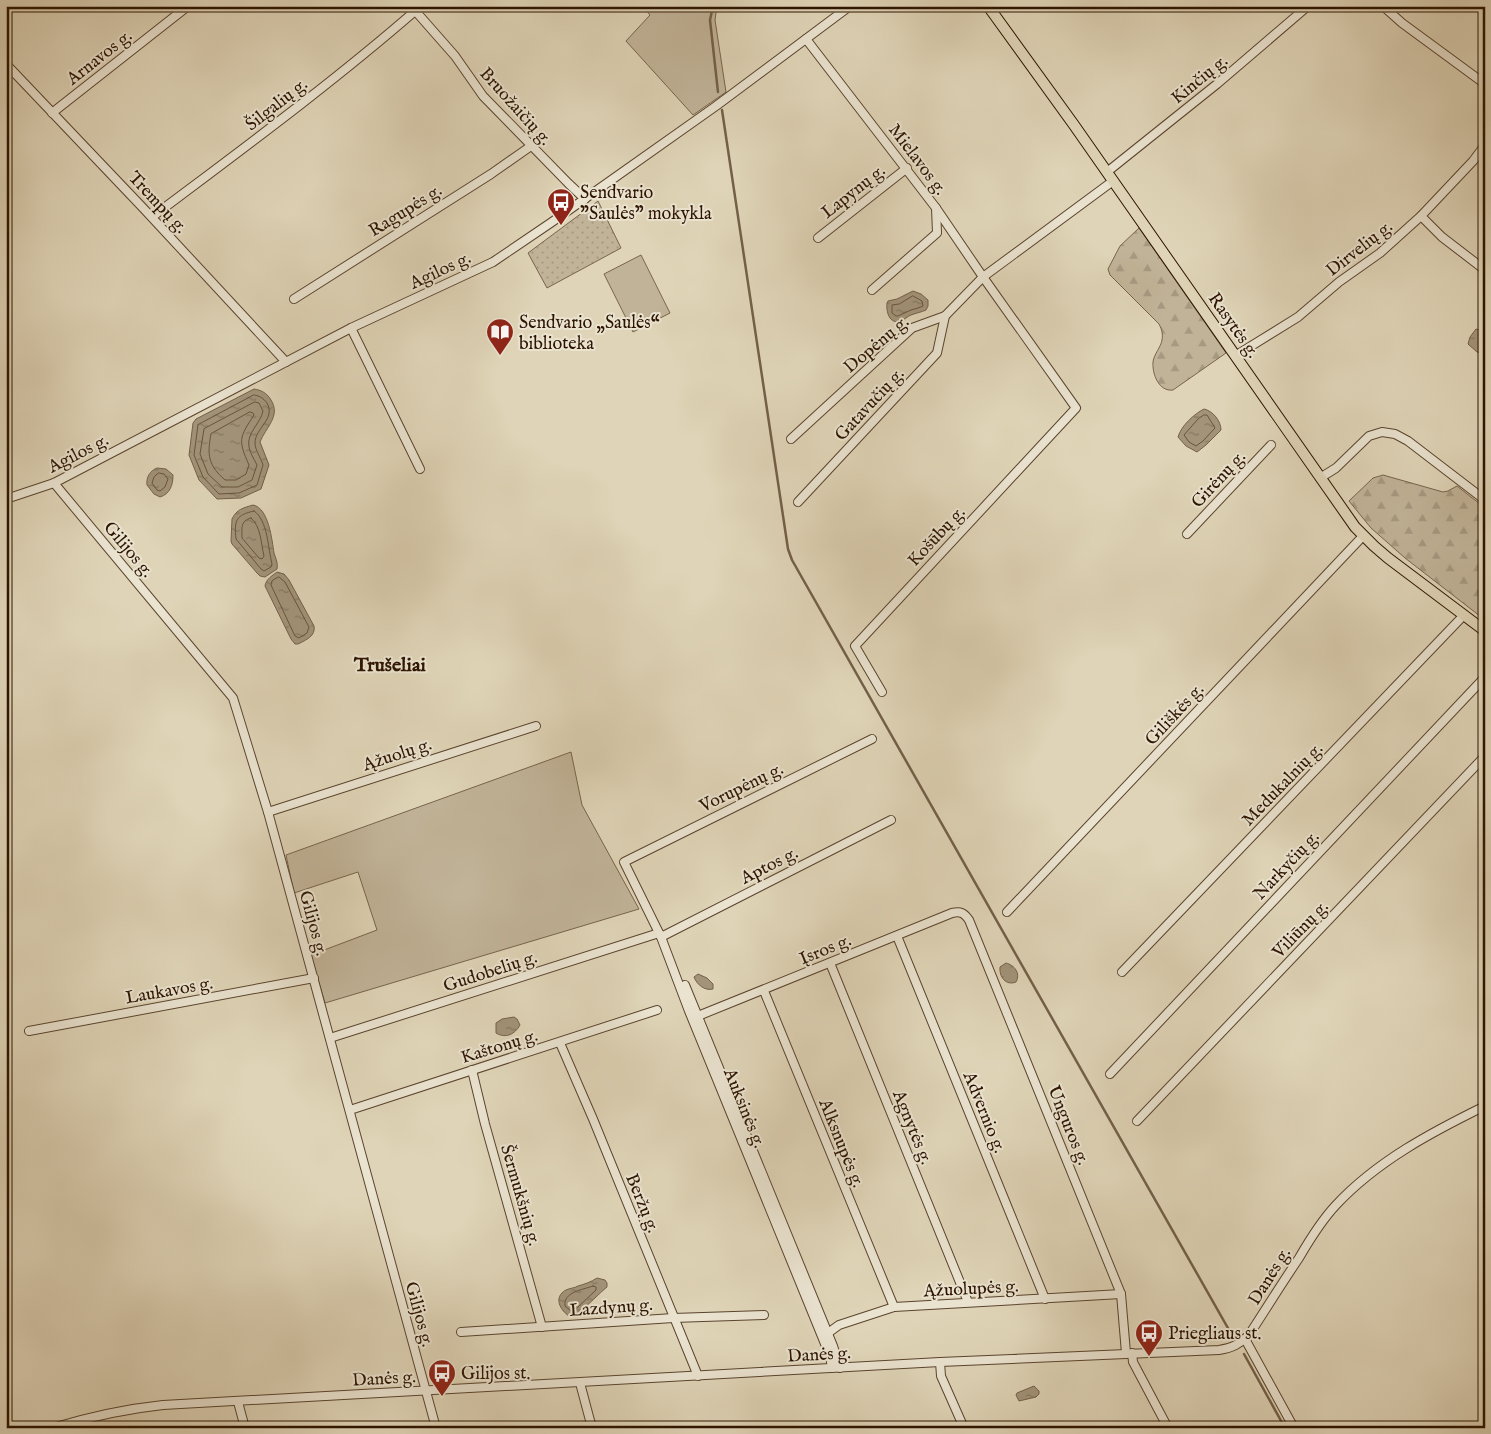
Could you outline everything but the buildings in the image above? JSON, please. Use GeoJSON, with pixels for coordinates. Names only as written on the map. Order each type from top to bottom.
{"type":"FeatureCollection","features":[{"type":"Feature","properties":{"kind":"main road","name":"Rasytės g."},"geometry":{"type":"LineString","coordinates":[[988,6],[1355,527],[1388,558],[1485,631]]}},
{"type":"Feature","properties":{"kind":"street","name":"Arnavos g."},"geometry":{"type":"LineString","coordinates":[[52,113],[188,6]]}},
{"type":"Feature","properties":{"kind":"street","name":"Agilos g."},"geometry":{"type":"LineString","coordinates":[[6,499],[54,483],[350,328],[493,262],[725,99],[850,6]]}},
{"type":"Feature","properties":{"kind":"street","name":"Kinčių g."},"geometry":{"type":"LineString","coordinates":[[983,277],[1110,177],[1308,6]]}},
{"type":"Feature","properties":{"kind":"street"},"geometry":{"type":"LineString","coordinates":[[1383,6],[1402,23],[1485,84]]}},
{"type":"Feature","properties":{"kind":"street","name":"Bruožaičių g."},"geometry":{"type":"LineString","coordinates":[[413,9],[456,56],[483,96],[585,199]]}},
{"type":"Feature","properties":{"kind":"street","name":"Šilgalių g."},"geometry":{"type":"LineString","coordinates":[[152,217],[302,104],[373,47],[413,9]]}},
{"type":"Feature","properties":{"kind":"street","name":"Mielavos g."},"geometry":{"type":"LineString","coordinates":[[806,39],[936,208],[937,233],[872,290]]}},
{"type":"Feature","properties":{"kind":"street","name":"Trempų g."},"geometry":{"type":"LineString","coordinates":[[6,64],[152,217],[286,362]]}},
{"type":"Feature","properties":{"kind":"street","name":"Dirvelių g."},"geometry":{"type":"LineString","coordinates":[[1235,356],[1298,317],[1339,282],[1380,253],[1421,216],[1473,161],[1485,145]]}},
{"type":"Feature","properties":{"kind":"street","name":"Ragupės g."},"geometry":{"type":"LineString","coordinates":[[294,299],[491,174],[531,146]]}},
{"type":"Feature","properties":{"kind":"street","name":"Lapynų g."},"geometry":{"type":"LineString","coordinates":[[818,238],[907,168]]}},
{"type":"Feature","properties":{"kind":"street"},"geometry":{"type":"LineString","coordinates":[[936,208],[983,277]]}},
{"type":"Feature","properties":{"kind":"street"},"geometry":{"type":"LineString","coordinates":[[1421,216],[1442,237],[1485,270]]}},
{"type":"Feature","properties":{"kind":"street","name":"Dopėnų g."},"geometry":{"type":"LineString","coordinates":[[792,440],[912,328],[945,316],[983,277]]}},
{"type":"Feature","properties":{"kind":"street","name":"Košūbų g."},"geometry":{"type":"LineString","coordinates":[[882,692],[855,646],[1076,408],[983,277]]}},
{"type":"Feature","properties":{"kind":"street","name":"Gatavučių g."},"geometry":{"type":"LineString","coordinates":[[798,502],[937,353],[945,316]]}},
{"type":"Feature","properties":{"kind":"street"},"geometry":{"type":"LineString","coordinates":[[350,328],[420,469]]}},
{"type":"Feature","properties":{"kind":"street"},"geometry":{"type":"LineString","coordinates":[[1320,478],[1336,468],[1369,436],[1382,432],[1395,434],[1408,441],[1485,500]]}},
{"type":"Feature","properties":{"kind":"street","name":"Girėnų g."},"geometry":{"type":"LineString","coordinates":[[1187,534],[1271,445]]}},
{"type":"Feature","properties":{"kind":"street","name":"Gilijos g."},"geometry":{"type":"LineString","coordinates":[[54,483],[233,698],[268,812],[436,1428]]}},
{"type":"Feature","properties":{"kind":"street","name":"Giliškės g."},"geometry":{"type":"LineString","coordinates":[[1007,912],[1363,536]]}},
{"type":"Feature","properties":{"kind":"street","name":"Medukalnių g."},"geometry":{"type":"LineString","coordinates":[[1122,972],[1464,615]]}},
{"type":"Feature","properties":{"kind":"street","name":"Narkyčių g."},"geometry":{"type":"LineString","coordinates":[[1110,1074],[1485,677]]}},
{"type":"Feature","properties":{"kind":"street","name":"Ąžuolų g."},"geometry":{"type":"LineString","coordinates":[[268,812],[536,726]]}},
{"type":"Feature","properties":{"kind":"street","name":"Vorupėnų g."},"geometry":{"type":"LineString","coordinates":[[624,862],[872,739]]}},
{"type":"Feature","properties":{"kind":"street","name":"Viliūnų g."},"geometry":{"type":"LineString","coordinates":[[1137,1121],[1485,756]]}},
{"type":"Feature","properties":{"kind":"street","name":"Aptos g."},"geometry":{"type":"LineString","coordinates":[[660,935],[890,820]]}},
{"type":"Feature","properties":{"kind":"street","name":"Auksinės g."},"geometry":{"type":"LineString","coordinates":[[624,862],[660,935],[689,1011],[830,1356],[832,1368]]}},
{"type":"Feature","properties":{"kind":"street","name":"Įsros g."},"geometry":{"type":"LineString","coordinates":[[698,1016],[764,991],[952,913],[959,912],[964,914]]}},
{"type":"Feature","properties":{"kind":"street","name":"Unguros g."},"geometry":{"type":"LineString","coordinates":[[964,914],[969,920],[1121,1294],[1129,1353],[1168,1428]]}},
{"type":"Feature","properties":{"kind":"street","name":"Gudobelių g."},"geometry":{"type":"LineString","coordinates":[[330,1038],[660,935]]}},
{"type":"Feature","properties":{"kind":"street","name":"Advernio g."},"geometry":{"type":"LineString","coordinates":[[897,936],[1045,1299]]}},
{"type":"Feature","properties":{"kind":"street","name":"Agnytės g."},"geometry":{"type":"LineString","coordinates":[[830,963],[968,1302]]}},
{"type":"Feature","properties":{"kind":"street","name":"Laukavos g."},"geometry":{"type":"LineString","coordinates":[[29,1031],[314,978]]}},
{"type":"Feature","properties":{"kind":"street"},"geometry":{"type":"LineString","coordinates":[[685,985],[828,1333],[840,1368]]}},
{"type":"Feature","properties":{"kind":"street","name":"Alksnupės g."},"geometry":{"type":"LineString","coordinates":[[764,991],[894,1307]]}},
{"type":"Feature","properties":{"kind":"street","name":"Kaštonų g."},"geometry":{"type":"LineString","coordinates":[[350,1110],[657,1010]]}},
{"type":"Feature","properties":{"kind":"street","name":"Beržų g."},"geometry":{"type":"LineString","coordinates":[[560,1043],[698,1376]]}},
{"type":"Feature","properties":{"kind":"street","name":"Šermukšnių g."},"geometry":{"type":"LineString","coordinates":[[472,1070],[485,1124],[542,1327]]}},
{"type":"Feature","properties":{"kind":"street","name":"Danės g."},"geometry":{"type":"LineString","coordinates":[[52,1428],[132,1409],[163,1406],[940,1362],[1231,1348],[1245,1339],[1259,1320],[1318,1227],[1336,1205],[1388,1161],[1439,1129],[1485,1106]]}},
{"type":"Feature","properties":{"kind":"street","name":"Ąžuolupės g."},"geometry":{"type":"LineString","coordinates":[[828,1333],[839,1326],[894,1307],[1121,1294]]}},
{"type":"Feature","properties":{"kind":"street","name":"Lazdynų g."},"geometry":{"type":"LineString","coordinates":[[461,1332],[673,1318],[764,1315]]}},
{"type":"Feature","properties":{"kind":"street"},"geometry":{"type":"LineString","coordinates":[[1245,1339],[1294,1428]]}},
{"type":"Feature","properties":{"kind":"street"},"geometry":{"type":"LineString","coordinates":[[940,1362],[941,1376],[964,1428]]}},
{"type":"Feature","properties":{"kind":"street"},"geometry":{"type":"LineString","coordinates":[[580,1383],[592,1428]]}},
{"type":"Feature","properties":{"kind":"street"},"geometry":{"type":"LineString","coordinates":[[238,1402],[245,1428]]}},
{"type":"Feature","properties":{"kind":"green space"},"geometry":{"type":"Polygon","coordinates":[[[642,6],[717,6],[715,20],[726,92],[693,115],[626,41],[650,15],[642,6]]]}},
{"type":"Feature","properties":{"kind":"green space"},"geometry":{"type":"Polygon","coordinates":[[[598,201],[621,248],[547,288],[528,253],[598,201]]]}},
{"type":"Feature","properties":{"kind":"green space"},"geometry":{"type":"Polygon","coordinates":[[[1139,228],[1226,353],[1173,390],[1164,388],[1155,377],[1153,362],[1162,338],[1159,324],[1110,275],[1108,269],[1120,246],[1139,228]]]}},
{"type":"Feature","properties":{"kind":"green space"},"geometry":{"type":"Polygon","coordinates":[[[641,255],[670,313],[633,332],[604,274],[641,255]]]}},
{"type":"Feature","properties":{"kind":"green space"},"geometry":{"type":"Polygon","coordinates":[[[1383,475],[1443,492],[1457,486],[1485,508],[1485,620],[1405,558],[1371,528],[1349,501],[1373,478],[1383,475]]]}},
{"type":"Feature","properties":{"kind":"green space"},"geometry":{"type":"Polygon","coordinates":[[[571,752],[582,805],[639,909],[325,1003],[311,955],[377,930],[358,872],[294,893],[286,855],[571,752]]]}},
{"type":"Feature","properties":{"kind":"water"},"geometry":{"type":"Polygon","coordinates":[[[913,291],[921,294],[928,300],[926,310],[901,321],[897,322],[891,319],[887,310],[888,301],[913,291]]]}},
{"type":"Feature","properties":{"kind":"water"},"geometry":{"type":"Polygon","coordinates":[[[1476,329],[1480,330],[1479,336],[1485,341],[1485,355],[1477,352],[1468,344],[1470,337],[1476,329]]]}},
{"type":"Feature","properties":{"kind":"water"},"geometry":{"type":"Polygon","coordinates":[[[254,389],[268,395],[274,406],[272,421],[260,442],[269,465],[261,489],[241,498],[217,499],[199,480],[189,455],[193,423],[196,419],[254,389]]]}},
{"type":"Feature","properties":{"kind":"water"},"geometry":{"type":"Polygon","coordinates":[[[1204,409],[1216,417],[1220,423],[1221,430],[1197,452],[1186,446],[1178,437],[1188,421],[1204,409]]]}},
{"type":"Feature","properties":{"kind":"water"},"geometry":{"type":"Polygon","coordinates":[[[157,468],[166,469],[173,475],[170,489],[160,497],[154,494],[147,485],[149,475],[157,468]]]}},
{"type":"Feature","properties":{"kind":"water"},"geometry":{"type":"Polygon","coordinates":[[[253,505],[263,512],[266,518],[277,563],[277,569],[265,577],[257,573],[231,541],[232,519],[241,509],[253,505]]]}},
{"type":"Feature","properties":{"kind":"water"},"geometry":{"type":"Polygon","coordinates":[[[277,572],[284,574],[289,580],[314,626],[312,635],[298,644],[295,644],[291,639],[265,586],[268,580],[277,572]]]}},
{"type":"Feature","properties":{"kind":"water"},"geometry":{"type":"Polygon","coordinates":[[[1006,963],[1016,970],[1018,976],[1016,982],[1006,982],[1002,977],[1000,967],[1006,963]]]}},
{"type":"Feature","properties":{"kind":"water"},"geometry":{"type":"Polygon","coordinates":[[[698,974],[707,978],[713,984],[713,989],[707,989],[699,985],[694,977],[698,974]]]}},
{"type":"Feature","properties":{"kind":"water"},"geometry":{"type":"Polygon","coordinates":[[[514,1017],[520,1025],[516,1031],[510,1035],[503,1036],[496,1033],[496,1023],[502,1019],[514,1017]]]}},
{"type":"Feature","properties":{"kind":"water"},"geometry":{"type":"Polygon","coordinates":[[[597,1278],[605,1280],[607,1287],[578,1312],[569,1316],[559,1303],[562,1293],[597,1278]]]}},
{"type":"Feature","properties":{"kind":"water"},"geometry":{"type":"Polygon","coordinates":[[[1034,1386],[1039,1391],[1036,1397],[1019,1401],[1017,1393],[1034,1386]]]}},
{"type":"Feature","properties":{"kind":"waterway"},"geometry":{"type":"LineString","coordinates":[[713,6],[710,20],[718,92]]}},
{"type":"Feature","properties":{"kind":"waterway"},"geometry":{"type":"LineString","coordinates":[[722,110],[788,549],[792,560],[1233,1337]]}},
{"type":"Feature","properties":{"kind":"waterway"},"geometry":{"type":"LineString","coordinates":[[1244,1354],[1285,1428]]}},
{"type":"Feature","properties":{"kind":"place","name":"Sendvario \"Saulės\" mokykla"},"geometry":{"type":"Point","coordinates":[561,226]}},
{"type":"Feature","properties":{"kind":"place","name":"Sendvario „Saulės“ biblioteka"},"geometry":{"type":"Point","coordinates":[500,356]}},
{"type":"Feature","properties":{"kind":"place","name":"Priegliaus st."},"geometry":{"type":"Point","coordinates":[1149,1357]}},
{"type":"Feature","properties":{"kind":"place","name":"Gilijos st."},"geometry":{"type":"Point","coordinates":[442,1397]}},
{"type":"Feature","properties":{"kind":"district","name":"Trušeliai"},"geometry":{"type":"Point","coordinates":[390,664]}}]}
